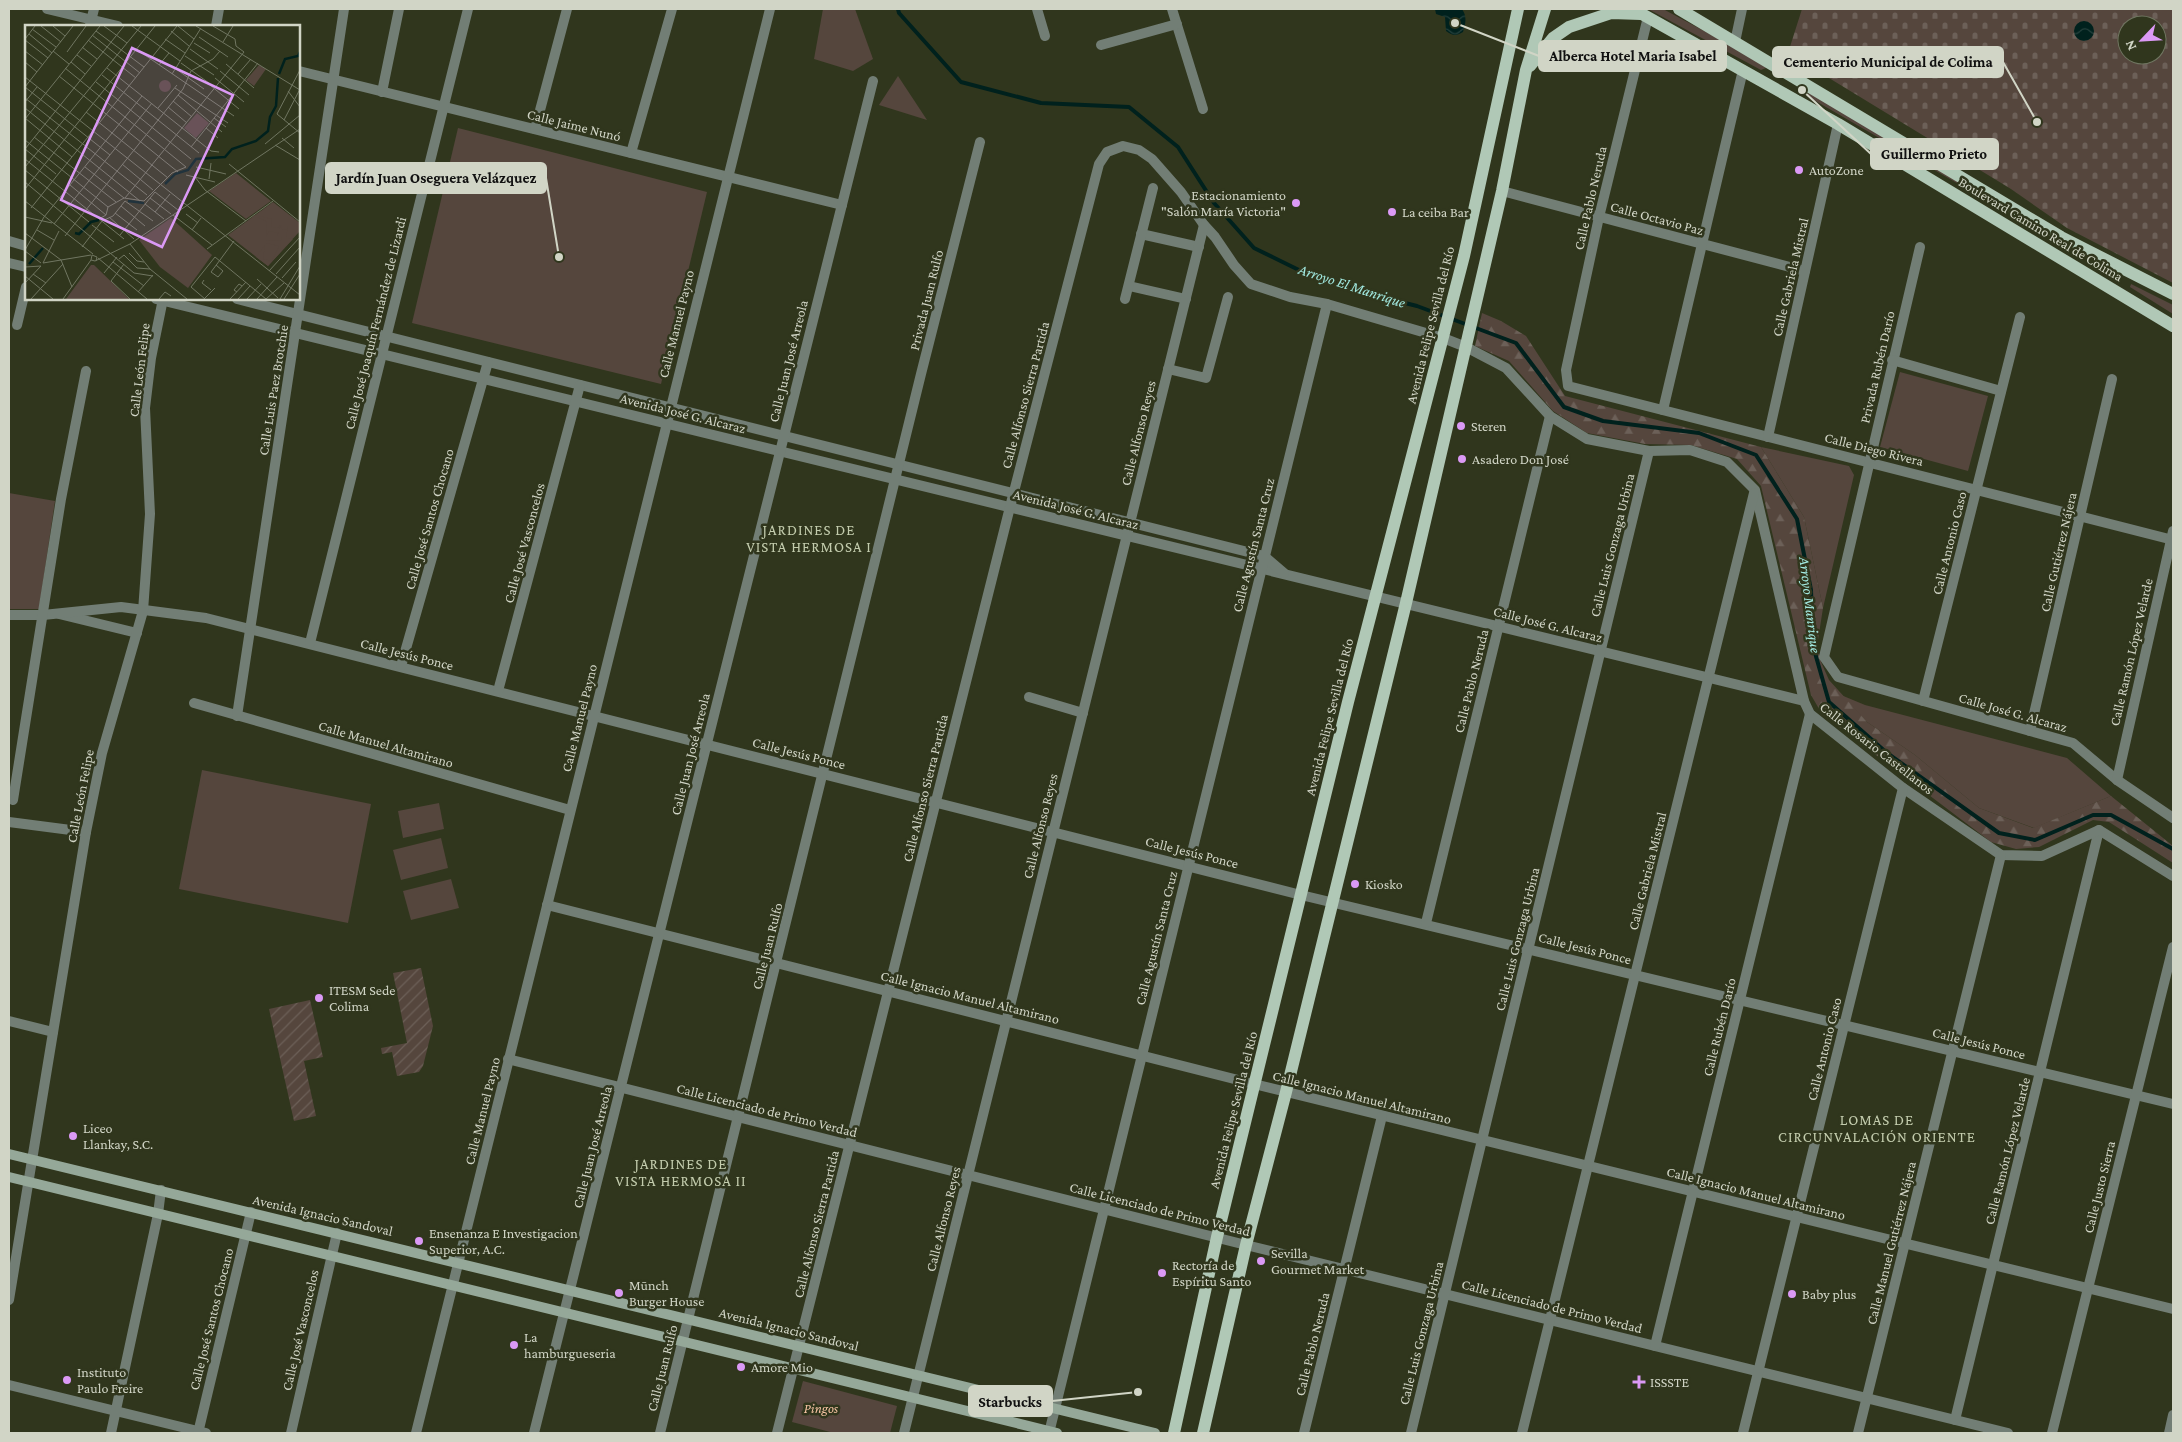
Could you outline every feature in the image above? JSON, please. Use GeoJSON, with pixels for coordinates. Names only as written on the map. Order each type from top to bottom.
{"type":"FeatureCollection","features":[{"type":"Feature","properties":{"kind":"main road","name":"Avenida Felipe Sevilla del Río"},"geometry":{"type":"LineString","coordinates":[[1174,1433],[1217,1237],[1254,1084],[1375,595],[1452,304],[1518,9]]}},
{"type":"Feature","properties":{"kind":"main road"},"geometry":{"type":"LineString","coordinates":[[1203,1433],[1246,1245],[1286,1092],[1406,603],[1502,191],[1526,70],[1545,9]]}},
{"type":"Feature","properties":{"kind":"main road","name":"Boulevard Camino Real de Colima"},"geometry":{"type":"LineString","coordinates":[[1679,9],[2061,237],[2173,294]]}},
{"type":"Feature","properties":{"kind":"main road"},"geometry":{"type":"LineString","coordinates":[[1526,70],[1554,38],[1570,27],[1611,13],[1641,13]]}},
{"type":"Feature","properties":{"kind":"main road","name":"Boulevard Camino Real de Colima"},"geometry":{"type":"LineString","coordinates":[[1641,13],[1838,124],[2173,326]]}},
{"type":"Feature","properties":{"kind":"main road","name":"Avenida Ignacio Sandoval"},"geometry":{"type":"LineString","coordinates":[[9,1154],[337,1232],[1155,1433]]}},
{"type":"Feature","properties":{"kind":"main road"},"geometry":{"type":"LineString","coordinates":[[9,1177],[1052,1433]]}},
{"type":"Feature","properties":{"kind":"street"},"geometry":{"type":"LineString","coordinates":[[47,9],[91,23],[109,25]]}},
{"type":"Feature","properties":{"kind":"street"},"geometry":{"type":"LineString","coordinates":[[91,23],[94,9]]}},
{"type":"Feature","properties":{"kind":"street"},"geometry":{"type":"LineString","coordinates":[[216,25],[219,9]]}},
{"type":"Feature","properties":{"kind":"street","name":"Calle Luis Paez Brotchie"},"geometry":{"type":"LineString","coordinates":[[237,716],[344,9]]}},
{"type":"Feature","properties":{"kind":"street"},"geometry":{"type":"LineString","coordinates":[[382,92],[399,9]]}},
{"type":"Feature","properties":{"kind":"street","name":"Calle José Joaquín Fernández de Lizardi"},"geometry":{"type":"LineString","coordinates":[[310,643],[468,9]]}},
{"type":"Feature","properties":{"kind":"street"},"geometry":{"type":"LineString","coordinates":[[534,129],[567,9]]}},
{"type":"Feature","properties":{"kind":"street"},"geometry":{"type":"LineString","coordinates":[[631,153],[672,9]]}},
{"type":"Feature","properties":{"kind":"street","name":"Calle Manuel Payno"},"geometry":{"type":"LineString","coordinates":[[416,1433],[770,9]]}},
{"type":"Feature","properties":{"kind":"street"},"geometry":{"type":"LineString","coordinates":[[1037,9],[1046,36]]}},
{"type":"Feature","properties":{"kind":"street"},"geometry":{"type":"LineString","coordinates":[[1172,9],[1203,110]]}},
{"type":"Feature","properties":{"kind":"street"},"geometry":{"type":"LineString","coordinates":[[1735,42],[1742,9]]}},
{"type":"Feature","properties":{"kind":"street","name":"Calle Pablo Neruda"},"geometry":{"type":"LineString","coordinates":[[1568,386],[1566,370],[1641,13]]}},
{"type":"Feature","properties":{"kind":"street"},"geometry":{"type":"LineString","coordinates":[[1101,45],[1177,24]]}},
{"type":"Feature","properties":{"kind":"street"},"geometry":{"type":"LineString","coordinates":[[1664,410],[1743,70]]}},
{"type":"Feature","properties":{"kind":"street","name":"Calle Jaime Nunó"},"geometry":{"type":"LineString","coordinates":[[300,71],[842,205]]}},
{"type":"Feature","properties":{"kind":"street","name":"Calle Juan José Arreola"},"geometry":{"type":"LineString","coordinates":[[534,1433],[873,82]]}},
{"type":"Feature","properties":{"kind":"street","name":"Calle Gabriela Mistral"},"geometry":{"type":"LineString","coordinates":[[1768,437],[1838,124]]}},
{"type":"Feature","properties":{"kind":"street","name":"Privada Juan Rulfo"},"geometry":{"type":"LineString","coordinates":[[900,465],[980,142]]}},
{"type":"Feature","properties":{"kind":"street","name":"Calle Alfonso Sierra Partida"},"geometry":{"type":"LineString","coordinates":[[777,1433],[1010,508],[1099,164],[1107,152],[1123,146],[1139,150],[1152,160],[1181,192],[1204,225]]}},
{"type":"Feature","properties":{"kind":"street"},"geometry":{"type":"LineString","coordinates":[[1125,299],[1153,188]]}},
{"type":"Feature","properties":{"kind":"street","name":"Calle Octavio Paz"},"geometry":{"type":"LineString","coordinates":[[1502,191],[1805,271]]}},
{"type":"Feature","properties":{"kind":"street"},"geometry":{"type":"LineString","coordinates":[[1204,225],[1251,284],[1290,296],[1444,334],[1467,342],[1506,368],[1550,416],[1586,440],[1649,451],[1690,450],[1727,462],[1755,490]]}},
{"type":"Feature","properties":{"kind":"street","name":"Calle Alfonso Reyes"},"geometry":{"type":"LineString","coordinates":[[904,1433],[1204,225]]}},
{"type":"Feature","properties":{"kind":"street"},"geometry":{"type":"LineString","coordinates":[[1142,234],[1199,247]]}},
{"type":"Feature","properties":{"kind":"street"},"geometry":{"type":"LineString","coordinates":[[9,241],[25,246]]}},
{"type":"Feature","properties":{"kind":"street","name":"Privada Rubén Darío"},"geometry":{"type":"LineString","coordinates":[[1831,666],[1824,657],[1892,360],[1920,247]]}},
{"type":"Feature","properties":{"kind":"street"},"geometry":{"type":"LineString","coordinates":[[9,263],[25,267]]}},
{"type":"Feature","properties":{"kind":"street"},"geometry":{"type":"LineString","coordinates":[[1129,286],[1186,299]]}},
{"type":"Feature","properties":{"kind":"street"},"geometry":{"type":"LineString","coordinates":[[17,325],[25,290]]}},
{"type":"Feature","properties":{"kind":"street"},"geometry":{"type":"LineString","coordinates":[[1168,369],[1206,378],[1228,297]]}},
{"type":"Feature","properties":{"kind":"street","name":"Calle León Felipe"},"geometry":{"type":"LineString","coordinates":[[9,1300],[86,832],[102,753],[143,611],[150,514],[145,408],[160,300]]}},
{"type":"Feature","properties":{"kind":"street","name":"Avenida José G. Alcaraz"},"geometry":{"type":"LineString","coordinates":[[164,300],[1261,569]]}},
{"type":"Feature","properties":{"kind":"street","name":"Avenida José G. Alcaraz"},"geometry":{"type":"LineString","coordinates":[[241,300],[1264,556]]}},
{"type":"Feature","properties":{"kind":"street","name":"Calle Agustín Santa Cruz"},"geometry":{"type":"LineString","coordinates":[[1052,1433],[1055,1408],[1327,304]]}},
{"type":"Feature","properties":{"kind":"street","name":"Calle Antonio Caso"},"geometry":{"type":"LineString","coordinates":[[1923,701],[2020,317]]}},
{"type":"Feature","properties":{"kind":"street"},"geometry":{"type":"LineString","coordinates":[[1892,360],[2001,391]]}},
{"type":"Feature","properties":{"kind":"street","name":"Calle José Santos Chocano"},"geometry":{"type":"LineString","coordinates":[[401,666],[488,362]]}},
{"type":"Feature","properties":{"kind":"street"},"geometry":{"type":"LineString","coordinates":[[13,800],[61,499],[86,371]]}},
{"type":"Feature","properties":{"kind":"street","name":"Calle Gutiérrez Nájera"},"geometry":{"type":"LineString","coordinates":[[2030,731],[2112,379]]}},
{"type":"Feature","properties":{"kind":"street","name":"Calle José Vasconcelos"},"geometry":{"type":"LineString","coordinates":[[498,691],[580,385]]}},
{"type":"Feature","properties":{"kind":"street","name":"Calle Diego Rivera"},"geometry":{"type":"LineString","coordinates":[[1568,386],[2080,516],[2173,537]]}},
{"type":"Feature","properties":{"kind":"street","name":"Calle Pablo Neruda"},"geometry":{"type":"LineString","coordinates":[[1426,923],[1550,416]]}},
{"type":"Feature","properties":{"kind":"street","name":"Calle Luis Gonzaga Urbina"},"geometry":{"type":"LineString","coordinates":[[1411,1433],[1649,451]]}},
{"type":"Feature","properties":{"kind":"street","name":"Calle Juan Rulfo"},"geometry":{"type":"LineString","coordinates":[[660,1433],[900,465]]}},
{"type":"Feature","properties":{"kind":"street","name":"Calle Gabriela Mistral"},"geometry":{"type":"LineString","coordinates":[[1522,1433],[1755,490]]}},
{"type":"Feature","properties":{"kind":"street","name":"Calle Rosario Castellanos"},"geometry":{"type":"LineString","coordinates":[[1755,490],[1804,701],[1810,714],[1903,788],[2001,855]]}},
{"type":"Feature","properties":{"kind":"street","name":"Calle Ramón López Velarde"},"geometry":{"type":"LineString","coordinates":[[2117,780],[2173,537]]}},
{"type":"Feature","properties":{"kind":"street","name":"Calle José G. Alcaraz"},"geometry":{"type":"LineString","coordinates":[[1264,556],[1286,574]]}},
{"type":"Feature","properties":{"kind":"street","name":"Calle José G. Alcaraz"},"geometry":{"type":"LineString","coordinates":[[1261,569],[1375,595],[1804,701]]}},
{"type":"Feature","properties":{"kind":"street","name":"Calle Jesús Ponce"},"geometry":{"type":"LineString","coordinates":[[9,615],[58,614],[121,607],[206,618],[1301,894],[2173,1104]]}},
{"type":"Feature","properties":{"kind":"street"},"geometry":{"type":"LineString","coordinates":[[58,614],[79,621],[137,633]]}},
{"type":"Feature","properties":{"kind":"street","name":"Calle José G. Alcaraz"},"geometry":{"type":"LineString","coordinates":[[1831,666],[1838,676],[2073,743],[2117,780],[2173,818]]}},
{"type":"Feature","properties":{"kind":"street"},"geometry":{"type":"LineString","coordinates":[[1029,697],[1083,713]]}},
{"type":"Feature","properties":{"kind":"street","name":"Calle Manuel Altamirano"},"geometry":{"type":"LineString","coordinates":[[194,704],[570,810]]}},
{"type":"Feature","properties":{"kind":"street","name":"Calle Rubén Darío"},"geometry":{"type":"LineString","coordinates":[[1655,1346],[1810,714]]}},
{"type":"Feature","properties":{"kind":"street","name":"Calle Antonio Caso"},"geometry":{"type":"LineString","coordinates":[[1743,1433],[1903,788]]}},
{"type":"Feature","properties":{"kind":"street"},"geometry":{"type":"LineString","coordinates":[[9,822],[86,832]]}},
{"type":"Feature","properties":{"kind":"street"},"geometry":{"type":"LineString","coordinates":[[2001,855],[2042,856],[2099,830],[2173,876]]}},
{"type":"Feature","properties":{"kind":"street","name":"Calle Ramón López Velarde"},"geometry":{"type":"LineString","coordinates":[[1955,1420],[2099,830]]}},
{"type":"Feature","properties":{"kind":"street","name":"Calle Manuel Gutiérrez Nájera"},"geometry":{"type":"LineString","coordinates":[[1858,1433],[2001,855]]}},
{"type":"Feature","properties":{"kind":"street","name":"Calle Ignacio Manuel Altamirano"},"geometry":{"type":"LineString","coordinates":[[547,905],[1382,1116],[2173,1309]]}},
{"type":"Feature","properties":{"kind":"street","name":"Calle Justo Sierra"},"geometry":{"type":"LineString","coordinates":[[2052,1433],[2173,947]]}},
{"type":"Feature","properties":{"kind":"street"},"geometry":{"type":"LineString","coordinates":[[9,1021],[53,1032]]}},
{"type":"Feature","properties":{"kind":"street","name":"Calle Licenciado de Primo Verdad"},"geometry":{"type":"LineString","coordinates":[[508,1060],[2008,1433]]}},
{"type":"Feature","properties":{"kind":"street","name":"Calle Pablo Neruda"},"geometry":{"type":"LineString","coordinates":[[1304,1433],[1382,1116]]}},
{"type":"Feature","properties":{"kind":"street"},"geometry":{"type":"LineString","coordinates":[[111,1433],[158,1214],[161,1190]]}},
{"type":"Feature","properties":{"kind":"street","name":"Calle José Santos Chocano"},"geometry":{"type":"LineString","coordinates":[[200,1433],[251,1212]]}},
{"type":"Feature","properties":{"kind":"street","name":"Calle José Vasconcelos"},"geometry":{"type":"LineString","coordinates":[[291,1433],[337,1232]]}},
{"type":"Feature","properties":{"kind":"street"},"geometry":{"type":"LineString","coordinates":[[9,1385],[200,1433]]}},
{"type":"Feature","properties":{"kind":"street"},"geometry":{"type":"LineString","coordinates":[[2169,1433],[2173,1415]]}},
{"type":"Feature","properties":{"kind":"green space"},"geometry":{"type":"Polygon","coordinates":[[[823,9],[855,9],[873,59],[853,71],[814,59],[823,9]]]}},
{"type":"Feature","properties":{"kind":"green space"},"geometry":{"type":"Polygon","coordinates":[[[1648,9],[1663,9],[1764,63],[1766,68],[1761,70],[1648,9]]]}},
{"type":"Feature","properties":{"kind":"green space"},"geometry":{"type":"Polygon","coordinates":[[[1802,9],[2173,9],[2173,283],[2067,228],[2011,189],[1788,53],[1802,9]]]}},
{"type":"Feature","properties":{"kind":"green space"},"geometry":{"type":"Polygon","coordinates":[[[898,76],[927,120],[879,105],[898,76]]]}},
{"type":"Feature","properties":{"kind":"green space"},"geometry":{"type":"Polygon","coordinates":[[[1810,91],[2017,218],[1807,96],[1810,91]]]}},
{"type":"Feature","properties":{"kind":"green space"},"geometry":{"type":"Polygon","coordinates":[[[458,128],[707,192],[661,384],[412,323],[458,128]]]}},
{"type":"Feature","properties":{"kind":"green space"},"geometry":{"type":"Polygon","coordinates":[[[2131,284],[2173,305],[2173,314],[2130,287],[2131,284]]]}},
{"type":"Feature","properties":{"kind":"green space"},"geometry":{"type":"Polygon","coordinates":[[[1482,313],[1501,321],[1526,336],[1565,396],[1761,447],[1804,517],[1823,608],[1817,646],[1821,662],[1829,680],[1867,722],[1915,755],[1979,808],[2033,828],[2111,796],[2173,846],[2173,863],[2109,822],[2093,820],[2039,847],[2016,849],[1991,842],[1822,714],[1811,695],[1761,486],[1737,459],[1691,445],[1645,444],[1587,433],[1553,411],[1509,361],[1475,346],[1482,313]]]}},
{"type":"Feature","properties":{"kind":"green space"},"geometry":{"type":"Polygon","coordinates":[[[1900,372],[1988,396],[1968,471],[1880,447],[1900,372]]]}},
{"type":"Feature","properties":{"kind":"green space"},"geometry":{"type":"Polygon","coordinates":[[[1761,447],[1849,466],[1854,475],[1823,608],[1804,517],[1761,447]]]}},
{"type":"Feature","properties":{"kind":"green space"},"geometry":{"type":"Polygon","coordinates":[[[9,493],[55,501],[39,609],[9,609],[9,493]]]}},
{"type":"Feature","properties":{"kind":"green space"},"geometry":{"type":"Polygon","coordinates":[[[1841,695],[1865,705],[2067,758],[2111,796],[2034,828],[1979,808],[1915,755],[1867,722],[1841,695]]]}},
{"type":"Feature","properties":{"kind":"green space"},"geometry":{"type":"Polygon","coordinates":[[[202,770],[371,804],[348,923],[179,889],[202,770]]]}},
{"type":"Feature","properties":{"kind":"green space"},"geometry":{"type":"Polygon","coordinates":[[[439,803],[444,829],[403,838],[398,811],[439,803]]]}},
{"type":"Feature","properties":{"kind":"green space"},"geometry":{"type":"Polygon","coordinates":[[[441,838],[448,868],[401,880],[393,850],[441,838]]]}},
{"type":"Feature","properties":{"kind":"green space"},"geometry":{"type":"Polygon","coordinates":[[[451,879],[459,908],[411,920],[403,891],[451,879]]]}},
{"type":"Feature","properties":{"kind":"green space"},"geometry":{"type":"Polygon","coordinates":[[[421,968],[433,1026],[423,1066],[419,1072],[397,1076],[392,1052],[382,1054],[381,1048],[407,1043],[393,973],[421,968]]]}},
{"type":"Feature","properties":{"kind":"green space"},"geometry":{"type":"Polygon","coordinates":[[[310,1000],[323,1057],[304,1061],[316,1116],[294,1121],[269,1009],[310,1000]]]}},
{"type":"Feature","properties":{"kind":"green space","name":"Pingos"},"geometry":{"type":"Polygon","coordinates":[[[803,1381],[897,1406],[890,1433],[834,1433],[792,1422],[803,1381]]]}},
{"type":"Feature","properties":{"kind":"water"},"geometry":{"type":"Polygon","coordinates":[[[1435,9],[1462,9],[1465,14],[1463,32],[1454,35],[1446,31],[1445,17],[1436,14],[1435,9]]]}},
{"type":"Feature","properties":{"kind":"water"},"geometry":{"type":"Polygon","coordinates":[[[2084,21],[2091,24],[2094,31],[2091,38],[2084,41],[2077,38],[2074,31],[2077,24],[2084,21]]]}},
{"type":"Feature","properties":{"kind":"waterway","name":"Arroyo Manrique"},"geometry":{"type":"LineString","coordinates":[[898,9],[899,13],[961,82],[1041,103],[1129,107],[1178,147],[1214,203],[1254,248],[1307,274],[1373,295],[1417,306],[1516,343],[1564,407],[1603,421],[1699,433],[1756,455],[1797,519],[1811,590],[1813,646],[1829,702],[1887,753],[1999,833],[2035,840],[2093,815],[2111,815],[2173,849]]}},
{"type":"Feature","properties":{"kind":"place","name":"Alberca Hotel Maria Isabel"},"geometry":{"type":"Point","coordinates":[1455,23]}},
{"type":"Feature","properties":{"kind":"place","name":"Guillermo Prieto"},"geometry":{"type":"Point","coordinates":[1802,90]}},
{"type":"Feature","properties":{"kind":"place","name":"Cementerio Municipal de Colima"},"geometry":{"type":"Point","coordinates":[2037,122]}},
{"type":"Feature","properties":{"kind":"place","name":"AutoZone"},"geometry":{"type":"Point","coordinates":[1799,170]}},
{"type":"Feature","properties":{"kind":"place","name":"Estacionamiento \"Salón María Victoria\""},"geometry":{"type":"Point","coordinates":[1296,203]}},
{"type":"Feature","properties":{"kind":"place","name":"La ceiba Bar"},"geometry":{"type":"Point","coordinates":[1392,212]}},
{"type":"Feature","properties":{"kind":"place","name":"Jardín Juan Oseguera Velázquez"},"geometry":{"type":"Point","coordinates":[559,257]}},
{"type":"Feature","properties":{"kind":"place","name":"Steren"},"geometry":{"type":"Point","coordinates":[1461,426]}},
{"type":"Feature","properties":{"kind":"place","name":"Asadero Don José"},"geometry":{"type":"Point","coordinates":[1462,459]}},
{"type":"Feature","properties":{"kind":"place","name":"Kiosko"},"geometry":{"type":"Point","coordinates":[1355,884]}},
{"type":"Feature","properties":{"kind":"place","name":"ITESM Sede Colima"},"geometry":{"type":"Point","coordinates":[319,998]}},
{"type":"Feature","properties":{"kind":"place","name":"Liceo Llankay, S.C."},"geometry":{"type":"Point","coordinates":[73,1136]}},
{"type":"Feature","properties":{"kind":"place","name":"Ensenanza E Investigacion Superior, A.C."},"geometry":{"type":"Point","coordinates":[419,1241]}},
{"type":"Feature","properties":{"kind":"place","name":"Sevilla Gourmet Market"},"geometry":{"type":"Point","coordinates":[1261,1261]}},
{"type":"Feature","properties":{"kind":"place","name":"Rectoría de Espíritu Santo"},"geometry":{"type":"Point","coordinates":[1162,1273]}},
{"type":"Feature","properties":{"kind":"place","name":"Mūnch Burger House"},"geometry":{"type":"Point","coordinates":[619,1293]}},
{"type":"Feature","properties":{"kind":"place","name":"Baby plus"},"geometry":{"type":"Point","coordinates":[1792,1294]}},
{"type":"Feature","properties":{"kind":"place","name":"La hamburgueseria"},"geometry":{"type":"Point","coordinates":[514,1345]}},
{"type":"Feature","properties":{"kind":"place","name":"Amore Mio"},"geometry":{"type":"Point","coordinates":[741,1367]}},
{"type":"Feature","properties":{"kind":"place","name":"Instituto Paulo Freire"},"geometry":{"type":"Point","coordinates":[67,1380]}},
{"type":"Feature","properties":{"kind":"place","name":"ISSSTE"},"geometry":{"type":"Point","coordinates":[1639,1382]}},
{"type":"Feature","properties":{"kind":"place","name":"Starbucks"},"geometry":{"type":"Point","coordinates":[1138,1392]}},
{"type":"Feature","properties":{"kind":"district","name":"JARDINES DE VISTA HERMOSA I"},"geometry":{"type":"Point","coordinates":[809,538]}},
{"type":"Feature","properties":{"kind":"district","name":"LOMAS DE CIRCUNVALACIÓN ORIENTE"},"geometry":{"type":"Point","coordinates":[1877,1128]}},
{"type":"Feature","properties":{"kind":"district","name":"JARDINES DE VISTA HERMOSA II"},"geometry":{"type":"Point","coordinates":[681,1172]}},
{"type":"Feature","properties":{"kind":"water label","name":"Arroyo El Manrique"},"geometry":{"type":"Point","coordinates":[1352,286]}}]}
